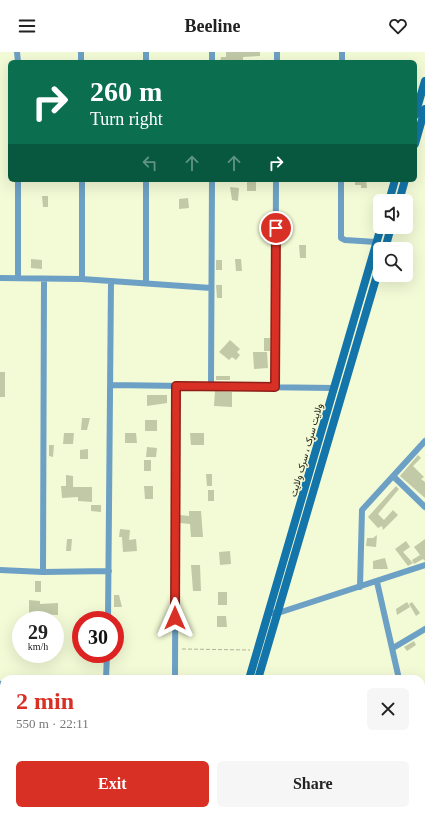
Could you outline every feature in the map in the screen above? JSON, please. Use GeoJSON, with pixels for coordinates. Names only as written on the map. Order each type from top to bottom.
{"type":"FeatureCollection","features":[{"type":"Feature","properties":{"kind":"main road"},"geometry":{"type":"LineString","coordinates":[[417,108],[425,81]]}},
{"type":"Feature","properties":{"kind":"main road"},"geometry":{"type":"LineString","coordinates":[[417,137],[425,109]]}},
{"type":"Feature","properties":{"kind":"main road"},"geometry":{"type":"LineString","coordinates":[[391,194],[394,182]]}},
{"type":"Feature","properties":{"kind":"main road"},"geometry":{"type":"LineString","coordinates":[[401,194],[404,182]]}},
{"type":"Feature","properties":{"kind":"main road","name":"ولایت سړک ، سرک ولایت"},"geometry":{"type":"LineString","coordinates":[[376,242],[379,234]]}},
{"type":"Feature","properties":{"kind":"main road","name":"ولایت سړک ، سرک ولایت"},"geometry":{"type":"LineString","coordinates":[[249,675],[269,613],[373,252]]}},
{"type":"Feature","properties":{"kind":"main road","name":"ولایت سړک ، سرک ولایت"},"geometry":{"type":"LineString","coordinates":[[259,675],[375,282]]}},
{"type":"Feature","properties":{"kind":"street"},"geometry":{"type":"LineString","coordinates":[[18,182],[18,278]]}},
{"type":"Feature","properties":{"kind":"street"},"geometry":{"type":"LineString","coordinates":[[82,182],[82,279]]}},
{"type":"Feature","properties":{"kind":"street"},"geometry":{"type":"LineString","coordinates":[[146,182],[146,283]]}},
{"type":"Feature","properties":{"kind":"street"},"geometry":{"type":"LineString","coordinates":[[211,386],[212,182]]}},
{"type":"Feature","properties":{"kind":"street"},"geometry":{"type":"LineString","coordinates":[[275,387],[276,182]]}},
{"type":"Feature","properties":{"kind":"street"},"geometry":{"type":"LineString","coordinates":[[341,182],[341,238],[345,240],[376,242]]}},
{"type":"Feature","properties":{"kind":"street"},"geometry":{"type":"LineString","coordinates":[[0,278],[82,279],[211,288]]}},
{"type":"Feature","properties":{"kind":"street"},"geometry":{"type":"LineString","coordinates":[[43,572],[44,279]]}},
{"type":"Feature","properties":{"kind":"street"},"geometry":{"type":"LineString","coordinates":[[108,611],[111,281]]}},
{"type":"Feature","properties":{"kind":"street"},"geometry":{"type":"LineString","coordinates":[[111,385],[334,388]]}},
{"type":"Feature","properties":{"kind":"street"},"geometry":{"type":"LineString","coordinates":[[175,675],[176,386]]}},
{"type":"Feature","properties":{"kind":"street"},"geometry":{"type":"LineString","coordinates":[[360,588],[362,510],[423,446]]}},
{"type":"Feature","properties":{"kind":"street"},"geometry":{"type":"LineString","coordinates":[[393,476],[425,507]]}},
{"type":"Feature","properties":{"kind":"street"},"geometry":{"type":"LineString","coordinates":[[269,613],[278,613],[424,567]]}},
{"type":"Feature","properties":{"kind":"street"},"geometry":{"type":"LineString","coordinates":[[0,570],[43,572],[109,571]]}},
{"type":"Feature","properties":{"kind":"street"},"geometry":{"type":"LineString","coordinates":[[377,582],[398,675]]}},
{"type":"Feature","properties":{"kind":"street"},"geometry":{"type":"LineString","coordinates":[[393,648],[425,629]]}},
{"type":"Feature","properties":{"kind":"street"},"geometry":{"type":"LineString","coordinates":[[106,675],[107,663]]}},
{"type":"Feature","properties":{"kind":"path"},"geometry":{"type":"LineString","coordinates":[[175,648],[257,650]]}},
{"type":"Feature","properties":{"kind":"building"},"geometry":{"type":"Polygon","coordinates":[[[226,52],[260,52],[260,56],[243,57],[243,60],[220,60],[221,57],[226,57],[226,52]]]}},
{"type":"Feature","properties":{"kind":"building"},"geometry":{"type":"Polygon","coordinates":[[[247,182],[256,182],[256,191],[247,191],[247,182]]]}},
{"type":"Feature","properties":{"kind":"building"},"geometry":{"type":"Polygon","coordinates":[[[355,182],[366,182],[367,188],[361,188],[361,185],[355,185],[355,182]]]}},
{"type":"Feature","properties":{"kind":"building"},"geometry":{"type":"Polygon","coordinates":[[[230,187],[239,188],[238,201],[232,200],[230,187]]]}},
{"type":"Feature","properties":{"kind":"building"},"geometry":{"type":"Polygon","coordinates":[[[42,196],[48,196],[48,207],[43,207],[42,196]]]}},
{"type":"Feature","properties":{"kind":"building"},"geometry":{"type":"Polygon","coordinates":[[[188,198],[189,208],[179,209],[179,199],[188,198]]]}},
{"type":"Feature","properties":{"kind":"building"},"geometry":{"type":"Polygon","coordinates":[[[299,245],[306,245],[306,258],[300,258],[299,245]]]}},
{"type":"Feature","properties":{"kind":"building"},"geometry":{"type":"Polygon","coordinates":[[[31,259],[42,260],[42,269],[31,268],[31,259]]]}},
{"type":"Feature","properties":{"kind":"building"},"geometry":{"type":"Polygon","coordinates":[[[235,259],[241,259],[242,271],[236,271],[235,259]]]}},
{"type":"Feature","properties":{"kind":"building"},"geometry":{"type":"Polygon","coordinates":[[[216,260],[222,260],[222,270],[216,270],[216,260]]]}},
{"type":"Feature","properties":{"kind":"building"},"geometry":{"type":"Polygon","coordinates":[[[216,285],[222,285],[222,298],[217,298],[216,285]]]}},
{"type":"Feature","properties":{"kind":"building"},"geometry":{"type":"Polygon","coordinates":[[[264,338],[270,338],[270,351],[264,351],[264,338]]]}},
{"type":"Feature","properties":{"kind":"building"},"geometry":{"type":"Polygon","coordinates":[[[230,340],[240,349],[237,352],[240,355],[236,360],[232,357],[229,360],[219,352],[230,340]]]}},
{"type":"Feature","properties":{"kind":"building"},"geometry":{"type":"Polygon","coordinates":[[[253,352],[267,352],[268,368],[254,369],[253,352]]]}},
{"type":"Feature","properties":{"kind":"building"},"geometry":{"type":"Polygon","coordinates":[[[0,372],[5,372],[5,397],[0,397],[0,372]]]}},
{"type":"Feature","properties":{"kind":"building"},"geometry":{"type":"Polygon","coordinates":[[[216,376],[230,376],[230,380],[216,380],[216,376]]]}},
{"type":"Feature","properties":{"kind":"building"},"geometry":{"type":"Polygon","coordinates":[[[215,391],[232,392],[232,407],[214,406],[215,391]]]}},
{"type":"Feature","properties":{"kind":"building"},"geometry":{"type":"Polygon","coordinates":[[[147,395],[167,395],[167,403],[147,406],[147,395]]]}},
{"type":"Feature","properties":{"kind":"building"},"geometry":{"type":"Polygon","coordinates":[[[82,418],[90,418],[87,430],[81,430],[82,418]]]}},
{"type":"Feature","properties":{"kind":"building"},"geometry":{"type":"Polygon","coordinates":[[[145,420],[157,420],[157,431],[145,431],[145,420]]]}},
{"type":"Feature","properties":{"kind":"building"},"geometry":{"type":"Polygon","coordinates":[[[64,433],[74,433],[73,444],[63,444],[64,433]]]}},
{"type":"Feature","properties":{"kind":"building"},"geometry":{"type":"Polygon","coordinates":[[[125,433],[136,433],[137,443],[125,443],[125,433]]]}},
{"type":"Feature","properties":{"kind":"building"},"geometry":{"type":"Polygon","coordinates":[[[190,433],[204,433],[204,445],[191,445],[190,433]]]}},
{"type":"Feature","properties":{"kind":"building"},"geometry":{"type":"Polygon","coordinates":[[[49,445],[54,445],[53,457],[49,456],[49,445]]]}},
{"type":"Feature","properties":{"kind":"building"},"geometry":{"type":"Polygon","coordinates":[[[147,447],[157,448],[156,457],[146,457],[147,447]]]}},
{"type":"Feature","properties":{"kind":"building"},"geometry":{"type":"Polygon","coordinates":[[[88,449],[88,459],[80,459],[80,450],[88,449]]]}},
{"type":"Feature","properties":{"kind":"building"},"geometry":{"type":"Polygon","coordinates":[[[418,455],[421,458],[413,466],[424,477],[421,479],[425,482],[425,498],[400,476],[418,455]]]}},
{"type":"Feature","properties":{"kind":"building"},"geometry":{"type":"Polygon","coordinates":[[[144,460],[151,460],[151,471],[144,471],[144,460]]]}},
{"type":"Feature","properties":{"kind":"building"},"geometry":{"type":"Polygon","coordinates":[[[206,474],[212,474],[212,486],[207,486],[206,474]]]}},
{"type":"Feature","properties":{"kind":"building"},"geometry":{"type":"Polygon","coordinates":[[[66,475],[73,476],[73,487],[92,487],[92,502],[78,501],[78,497],[62,498],[61,486],[66,486],[66,475]]]}},
{"type":"Feature","properties":{"kind":"building"},"geometry":{"type":"Polygon","coordinates":[[[144,486],[153,486],[153,499],[145,499],[144,486]]]}},
{"type":"Feature","properties":{"kind":"building"},"geometry":{"type":"Polygon","coordinates":[[[396,486],[399,489],[378,514],[384,520],[393,510],[398,515],[383,530],[382,526],[378,528],[368,517],[396,486]]]}},
{"type":"Feature","properties":{"kind":"building"},"geometry":{"type":"Polygon","coordinates":[[[208,490],[214,490],[214,501],[208,501],[208,490]]]}},
{"type":"Feature","properties":{"kind":"building"},"geometry":{"type":"Polygon","coordinates":[[[91,505],[101,505],[101,512],[91,511],[91,505]]]}},
{"type":"Feature","properties":{"kind":"building"},"geometry":{"type":"Polygon","coordinates":[[[189,511],[201,511],[203,537],[191,537],[190,524],[180,523],[180,515],[189,516],[189,511]]]}},
{"type":"Feature","properties":{"kind":"building"},"geometry":{"type":"Polygon","coordinates":[[[120,529],[130,530],[129,540],[136,539],[137,551],[123,552],[122,537],[119,537],[120,529]]]}},
{"type":"Feature","properties":{"kind":"building"},"geometry":{"type":"Polygon","coordinates":[[[377,535],[376,547],[366,546],[367,538],[373,538],[377,535]]]}},
{"type":"Feature","properties":{"kind":"building"},"geometry":{"type":"Polygon","coordinates":[[[67,539],[72,539],[71,551],[66,551],[67,539]]]}},
{"type":"Feature","properties":{"kind":"building"},"geometry":{"type":"Polygon","coordinates":[[[425,539],[425,561],[423,559],[414,564],[412,560],[420,555],[414,547],[425,539]]]}},
{"type":"Feature","properties":{"kind":"building"},"geometry":{"type":"Polygon","coordinates":[[[406,541],[410,547],[403,552],[413,563],[408,566],[395,549],[406,541]]]}},
{"type":"Feature","properties":{"kind":"building"},"geometry":{"type":"Polygon","coordinates":[[[230,551],[231,564],[220,565],[219,552],[230,551]]]}},
{"type":"Feature","properties":{"kind":"building"},"geometry":{"type":"Polygon","coordinates":[[[385,558],[388,569],[373,569],[373,561],[385,558]]]}},
{"type":"Feature","properties":{"kind":"building"},"geometry":{"type":"Polygon","coordinates":[[[191,565],[200,565],[201,591],[193,591],[191,565]]]}},
{"type":"Feature","properties":{"kind":"building"},"geometry":{"type":"Polygon","coordinates":[[[35,581],[41,581],[41,592],[35,592],[35,581]]]}},
{"type":"Feature","properties":{"kind":"building"},"geometry":{"type":"Polygon","coordinates":[[[218,592],[227,592],[227,605],[218,605],[218,592]]]}},
{"type":"Feature","properties":{"kind":"building"},"geometry":{"type":"Polygon","coordinates":[[[114,595],[119,595],[122,607],[114,607],[114,595]]]}},
{"type":"Feature","properties":{"kind":"building"},"geometry":{"type":"Polygon","coordinates":[[[29,600],[40,601],[40,604],[58,603],[58,611],[29,611],[29,600]]]}},
{"type":"Feature","properties":{"kind":"building"},"geometry":{"type":"Polygon","coordinates":[[[407,602],[410,607],[397,615],[396,609],[407,602]]]}},
{"type":"Feature","properties":{"kind":"building"},"geometry":{"type":"Polygon","coordinates":[[[412,602],[420,613],[416,616],[409,604],[412,602]]]}},
{"type":"Feature","properties":{"kind":"building"},"geometry":{"type":"Polygon","coordinates":[[[217,616],[226,616],[227,627],[217,627],[217,616]]]}},
{"type":"Feature","properties":{"kind":"building"},"geometry":{"type":"Polygon","coordinates":[[[414,641],[416,645],[407,651],[404,647],[414,641]]]}},
{"type":"Feature","properties":{"kind":"route"},"geometry":{"type":"LineString","coordinates":[[175,618],[176,386],[275,387],[276,228]]}}]}
